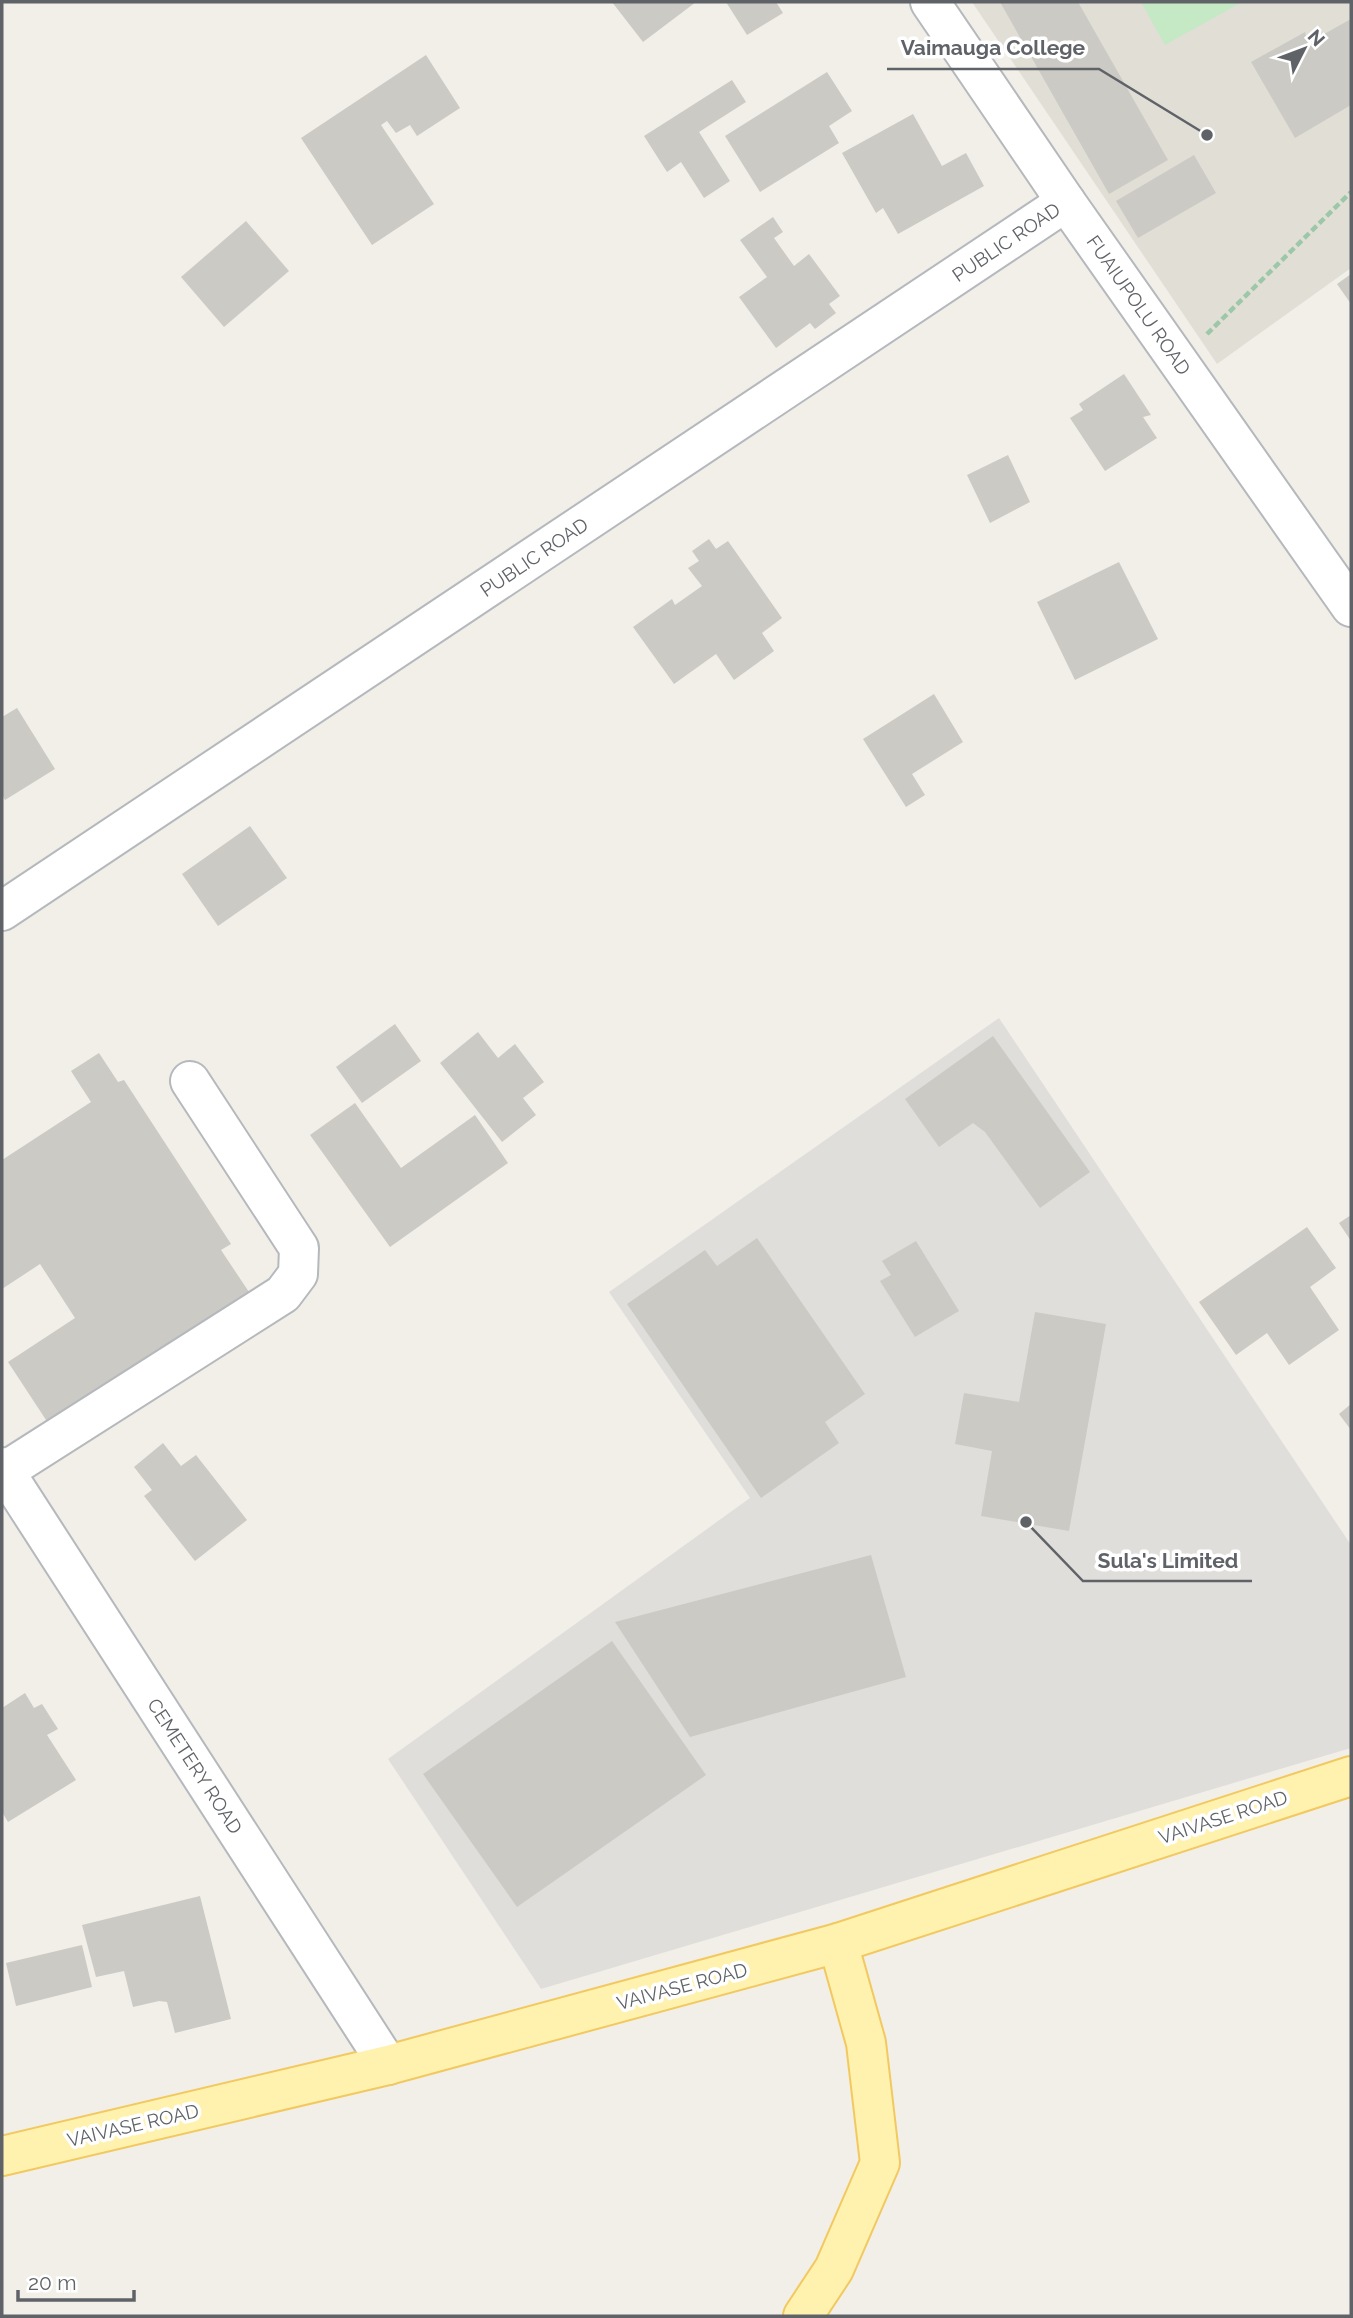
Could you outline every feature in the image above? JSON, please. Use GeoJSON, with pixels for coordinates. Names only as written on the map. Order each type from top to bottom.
{"type":"FeatureCollection","features":[{"type":"Feature","properties":{"kind":"main road","name":"VAIVASE ROAD"},"geometry":{"type":"LineString","coordinates":[[2,2156],[388,2065],[838,1943],[1351,1776]]}},
{"type":"Feature","properties":{"kind":"main road"},"geometry":{"type":"LineString","coordinates":[[803,2316],[834,2269],[880,2163],[866,2043],[838,1943]]}},
{"type":"Feature","properties":{"kind":"street","name":"FUAIUPOLU ROAD"},"geometry":{"type":"LineString","coordinates":[[930,2],[1066,202],[1351,607]]}},
{"type":"Feature","properties":{"kind":"street","name":"PUBLIC ROAD"},"geometry":{"type":"LineString","coordinates":[[2,911],[1066,202]]}},
{"type":"Feature","properties":{"kind":"street"},"geometry":{"type":"LineString","coordinates":[[3,1469],[283,1294],[298,1274],[299,1248],[190,1081]]}},
{"type":"Feature","properties":{"kind":"street","name":"CEMETERY ROAD"},"geometry":{"type":"LineString","coordinates":[[3,1469],[388,2065]]}},
{"type":"Feature","properties":{"kind":"path"},"geometry":{"type":"LineString","coordinates":[[1179,362],[1351,192]]}},
{"type":"Feature","properties":{"kind":"shaded area"},"geometry":{"type":"Polygon","coordinates":[[[972,2],[1351,2],[1351,268],[1217,364],[972,2]]]}},
{"type":"Feature","properties":{"kind":"shaded area"},"geometry":{"type":"Polygon","coordinates":[[[999,1018],[1351,1545],[1351,1748],[541,1989],[388,1759],[750,1498],[609,1292],[999,1018]]]}},
{"type":"Feature","properties":{"kind":"green space"},"geometry":{"type":"Polygon","coordinates":[[[1141,2],[1242,2],[1165,45],[1141,2]]]}},
{"type":"Feature","properties":{"kind":"building"},"geometry":{"type":"Polygon","coordinates":[[[612,2],[696,2],[643,42],[612,2]]]}},
{"type":"Feature","properties":{"kind":"building"},"geometry":{"type":"Polygon","coordinates":[[[726,2],[776,2],[783,13],[747,35],[726,2]]]}},
{"type":"Feature","properties":{"kind":"building"},"geometry":{"type":"Polygon","coordinates":[[[1000,2],[1078,2],[1168,160],[1109,194],[1000,2]]]}},
{"type":"Feature","properties":{"kind":"building"},"geometry":{"type":"Polygon","coordinates":[[[1351,19],[1351,105],[1295,138],[1251,62],[1305,32],[1308,43],[1351,19]]]}},
{"type":"Feature","properties":{"kind":"building"},"geometry":{"type":"Polygon","coordinates":[[[426,55],[460,108],[417,136],[410,125],[396,133],[387,121],[381,125],[434,204],[372,245],[301,138],[426,55]]]}},
{"type":"Feature","properties":{"kind":"building"},"geometry":{"type":"Polygon","coordinates":[[[827,72],[852,111],[829,126],[839,143],[760,192],[725,136],[827,72]]]}},
{"type":"Feature","properties":{"kind":"building"},"geometry":{"type":"Polygon","coordinates":[[[732,80],[746,102],[699,132],[730,181],[704,198],[681,162],[667,172],[644,136],[732,80]]]}},
{"type":"Feature","properties":{"kind":"building"},"geometry":{"type":"Polygon","coordinates":[[[913,114],[942,166],[966,153],[984,186],[898,234],[883,208],[876,213],[842,153],[913,114]]]}},
{"type":"Feature","properties":{"kind":"building"},"geometry":{"type":"Polygon","coordinates":[[[1194,155],[1216,193],[1138,238],[1116,201],[1194,155]]]}},
{"type":"Feature","properties":{"kind":"building"},"geometry":{"type":"Polygon","coordinates":[[[773,217],[783,232],[774,238],[794,266],[809,254],[840,296],[829,304],[836,313],[815,329],[810,323],[776,348],[739,297],[767,277],[740,240],[773,217]]]}},
{"type":"Feature","properties":{"kind":"building"},"geometry":{"type":"Polygon","coordinates":[[[246,221],[289,271],[224,327],[181,277],[246,221]]]}},
{"type":"Feature","properties":{"kind":"building"},"geometry":{"type":"Polygon","coordinates":[[[1351,274],[1351,304],[1337,284],[1351,274]]]}},
{"type":"Feature","properties":{"kind":"building"},"geometry":{"type":"Polygon","coordinates":[[[1124,374],[1151,415],[1143,417],[1157,438],[1105,471],[1070,418],[1083,410],[1079,404],[1124,374]]]}},
{"type":"Feature","properties":{"kind":"building"},"geometry":{"type":"Polygon","coordinates":[[[1008,455],[1030,502],[990,523],[967,475],[1008,455]]]}},
{"type":"Feature","properties":{"kind":"building"},"geometry":{"type":"Polygon","coordinates":[[[709,539],[716,549],[728,541],[782,618],[762,633],[774,651],[734,680],[716,654],[674,684],[633,627],[672,599],[675,605],[702,586],[688,568],[699,561],[692,551],[709,539]]]}},
{"type":"Feature","properties":{"kind":"building"},"geometry":{"type":"Polygon","coordinates":[[[1119,562],[1158,639],[1075,680],[1037,602],[1119,562]]]}},
{"type":"Feature","properties":{"kind":"building"},"geometry":{"type":"Polygon","coordinates":[[[934,694],[963,742],[912,774],[925,795],[906,807],[863,739],[934,694]]]}},
{"type":"Feature","properties":{"kind":"building"},"geometry":{"type":"Polygon","coordinates":[[[17,708],[55,769],[5,800],[2,795],[2,717],[17,708]]]}},
{"type":"Feature","properties":{"kind":"building"},"geometry":{"type":"Polygon","coordinates":[[[250,826],[287,878],[218,926],[182,874],[250,826]]]}},
{"type":"Feature","properties":{"kind":"building"},"geometry":{"type":"Polygon","coordinates":[[[395,1024],[421,1061],[362,1103],[336,1067],[395,1024]]]}},
{"type":"Feature","properties":{"kind":"building"},"geometry":{"type":"Polygon","coordinates":[[[478,1032],[498,1058],[515,1044],[544,1082],[523,1098],[536,1115],[502,1142],[440,1063],[478,1032]]]}},
{"type":"Feature","properties":{"kind":"building"},"geometry":{"type":"Polygon","coordinates":[[[993,1036],[1090,1172],[1040,1208],[985,1132],[973,1123],[939,1147],[905,1099],[993,1036]]]}},
{"type":"Feature","properties":{"kind":"building"},"geometry":{"type":"Polygon","coordinates":[[[99,1053],[118,1082],[124,1080],[231,1244],[221,1250],[251,1295],[50,1426],[8,1362],[75,1318],[40,1264],[2,1289],[2,1160],[91,1102],[71,1071],[99,1053]]]}},
{"type":"Feature","properties":{"kind":"building"},"geometry":{"type":"Polygon","coordinates":[[[355,1103],[401,1168],[475,1115],[508,1163],[390,1247],[310,1135],[355,1103]]]}},
{"type":"Feature","properties":{"kind":"building"},"geometry":{"type":"Polygon","coordinates":[[[1351,1215],[1351,1241],[1339,1223],[1351,1215]]]}},
{"type":"Feature","properties":{"kind":"building"},"geometry":{"type":"Polygon","coordinates":[[[1307,1227],[1336,1268],[1310,1287],[1339,1330],[1289,1365],[1267,1333],[1236,1355],[1199,1302],[1307,1227]]]}},
{"type":"Feature","properties":{"kind":"building"},"geometry":{"type":"Polygon","coordinates":[[[757,1238],[865,1394],[825,1422],[839,1443],[761,1498],[627,1304],[705,1250],[717,1266],[757,1238]]]}},
{"type":"Feature","properties":{"kind":"building"},"geometry":{"type":"Polygon","coordinates":[[[916,1241],[959,1311],[915,1337],[880,1281],[891,1275],[882,1261],[916,1241]]]}},
{"type":"Feature","properties":{"kind":"building"},"geometry":{"type":"Polygon","coordinates":[[[1035,1312],[1106,1324],[1069,1531],[981,1516],[992,1451],[955,1444],[964,1393],[1019,1402],[1035,1312]]]}},
{"type":"Feature","properties":{"kind":"building"},"geometry":{"type":"Polygon","coordinates":[[[1351,1404],[1351,1430],[1339,1414],[1351,1404]]]}},
{"type":"Feature","properties":{"kind":"building"},"geometry":{"type":"Polygon","coordinates":[[[163,1443],[181,1466],[196,1455],[247,1520],[195,1561],[144,1496],[152,1490],[134,1467],[163,1443]]]}},
{"type":"Feature","properties":{"kind":"building"},"geometry":{"type":"Polygon","coordinates":[[[871,1555],[906,1677],[690,1737],[615,1622],[871,1555]]]}},
{"type":"Feature","properties":{"kind":"building"},"geometry":{"type":"Polygon","coordinates":[[[612,1641],[706,1775],[517,1907],[423,1774],[612,1641]]]}},
{"type":"Feature","properties":{"kind":"building"},"geometry":{"type":"Polygon","coordinates":[[[25,1693],[34,1708],[42,1704],[58,1729],[47,1735],[76,1780],[8,1822],[2,1812],[2,1708],[25,1693]]]}},
{"type":"Feature","properties":{"kind":"building"},"geometry":{"type":"Polygon","coordinates":[[[200,1896],[231,2019],[175,2033],[167,2002],[159,2001],[133,2007],[124,1971],[96,1977],[82,1925],[200,1896]]]}},
{"type":"Feature","properties":{"kind":"building"},"geometry":{"type":"Polygon","coordinates":[[[82,1945],[92,1987],[16,2006],[6,1963],[82,1945]]]}},
{"type":"Feature","properties":{"kind":"place","name":"Vaimauga College"},"geometry":{"type":"Point","coordinates":[1207,135]}},
{"type":"Feature","properties":{"kind":"place","name":"Sula's Limited"},"geometry":{"type":"Point","coordinates":[1026,1522]}}]}
